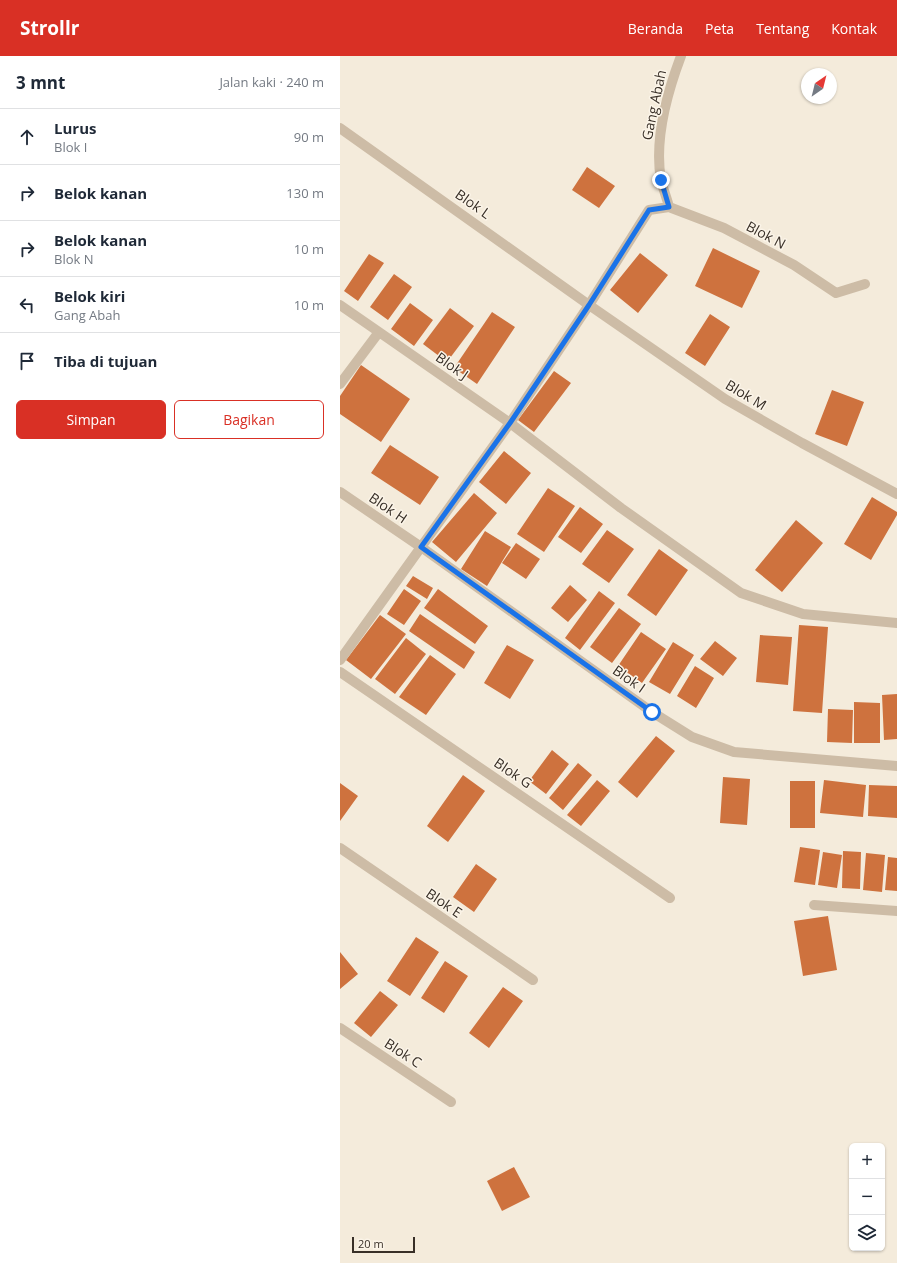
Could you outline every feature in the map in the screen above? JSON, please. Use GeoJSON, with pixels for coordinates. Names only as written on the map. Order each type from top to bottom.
{"type":"FeatureCollection","features":[{"type":"Feature","properties":{"kind":"street","name":"Gang Abah"},"geometry":{"type":"LineString","coordinates":[[669,207],[661,180],[659,146],[670,85],[680,56]]}},
{"type":"Feature","properties":{"kind":"street","name":"Blok L"},"geometry":{"type":"LineString","coordinates":[[340,128],[589,305]]}},
{"type":"Feature","properties":{"kind":"street","name":"Blok N"},"geometry":{"type":"LineString","coordinates":[[589,305],[649,210],[669,207],[724,228],[794,265],[836,293],[865,284]]}},
{"type":"Feature","properties":{"kind":"street","name":"Blok J"},"geometry":{"type":"LineString","coordinates":[[340,305],[510,423],[621,508],[741,593],[803,614],[897,623]]}},
{"type":"Feature","properties":{"kind":"street"},"geometry":{"type":"LineString","coordinates":[[340,660],[510,423],[589,305]]}},
{"type":"Feature","properties":{"kind":"street","name":"Blok M"},"geometry":{"type":"LineString","coordinates":[[589,305],[724,399],[897,494]]}},
{"type":"Feature","properties":{"kind":"street"},"geometry":{"type":"LineString","coordinates":[[340,384],[379,332]]}},
{"type":"Feature","properties":{"kind":"street","name":"Blok H"},"geometry":{"type":"LineString","coordinates":[[340,492],[421,547]]}},
{"type":"Feature","properties":{"kind":"street","name":"Blok I"},"geometry":{"type":"LineString","coordinates":[[421,547],[597,674],[652,712],[692,737],[734,752],[897,766]]}},
{"type":"Feature","properties":{"kind":"street","name":"Blok G"},"geometry":{"type":"LineString","coordinates":[[340,672],[670,898]]}},
{"type":"Feature","properties":{"kind":"street","name":"Blok E"},"geometry":{"type":"LineString","coordinates":[[340,848],[533,980]]}},
{"type":"Feature","properties":{"kind":"street"},"geometry":{"type":"LineString","coordinates":[[814,904],[897,911]]}},
{"type":"Feature","properties":{"kind":"street","name":"Blok C"},"geometry":{"type":"LineString","coordinates":[[340,1028],[451,1102]]}},
{"type":"Feature","properties":{"kind":"building"},"geometry":{"type":"Polygon","coordinates":[[[587,167],[615,186],[599,208],[572,190],[587,167]]]}},
{"type":"Feature","properties":{"kind":"building"},"geometry":{"type":"Polygon","coordinates":[[[713,248],[760,271],[742,308],[695,286],[713,248]]]}},
{"type":"Feature","properties":{"kind":"building"},"geometry":{"type":"Polygon","coordinates":[[[640,253],[668,275],[638,313],[610,290],[640,253]]]}},
{"type":"Feature","properties":{"kind":"building"},"geometry":{"type":"Polygon","coordinates":[[[369,254],[384,263],[358,301],[344,291],[369,254]]]}},
{"type":"Feature","properties":{"kind":"building"},"geometry":{"type":"Polygon","coordinates":[[[394,274],[412,287],[388,320],[370,307],[394,274]]]}},
{"type":"Feature","properties":{"kind":"building"},"geometry":{"type":"Polygon","coordinates":[[[410,303],[433,320],[414,346],[391,329],[410,303]]]}},
{"type":"Feature","properties":{"kind":"building"},"geometry":{"type":"Polygon","coordinates":[[[450,308],[474,326],[447,362],[423,344],[450,308]]]}},
{"type":"Feature","properties":{"kind":"building"},"geometry":{"type":"Polygon","coordinates":[[[492,312],[515,327],[477,384],[454,368],[492,312]]]}},
{"type":"Feature","properties":{"kind":"building"},"geometry":{"type":"Polygon","coordinates":[[[710,314],[730,327],[705,366],[685,353],[710,314]]]}},
{"type":"Feature","properties":{"kind":"building"},"geometry":{"type":"Polygon","coordinates":[[[361,365],[410,399],[381,442],[340,414],[340,396],[361,365]]]}},
{"type":"Feature","properties":{"kind":"building"},"geometry":{"type":"Polygon","coordinates":[[[554,371],[571,383],[534,432],[518,420],[554,371]]]}},
{"type":"Feature","properties":{"kind":"building"},"geometry":{"type":"Polygon","coordinates":[[[832,390],[864,402],[847,446],[815,434],[832,390]]]}},
{"type":"Feature","properties":{"kind":"building"},"geometry":{"type":"Polygon","coordinates":[[[390,445],[439,477],[420,505],[371,473],[390,445]]]}},
{"type":"Feature","properties":{"kind":"building"},"geometry":{"type":"Polygon","coordinates":[[[504,451],[531,473],[506,504],[479,482],[504,451]]]}},
{"type":"Feature","properties":{"kind":"building"},"geometry":{"type":"Polygon","coordinates":[[[548,488],[575,506],[544,552],[517,534],[548,488]]]}},
{"type":"Feature","properties":{"kind":"building"},"geometry":{"type":"Polygon","coordinates":[[[474,493],[497,513],[456,562],[432,542],[474,493]]]}},
{"type":"Feature","properties":{"kind":"building"},"geometry":{"type":"Polygon","coordinates":[[[872,497],[897,512],[897,515],[871,560],[844,544],[872,497]]]}},
{"type":"Feature","properties":{"kind":"building"},"geometry":{"type":"Polygon","coordinates":[[[580,507],[603,524],[581,553],[558,537],[580,507]]]}},
{"type":"Feature","properties":{"kind":"building"},"geometry":{"type":"Polygon","coordinates":[[[796,520],[823,543],[782,592],[755,570],[796,520]]]}},
{"type":"Feature","properties":{"kind":"building"},"geometry":{"type":"Polygon","coordinates":[[[607,530],[634,549],[609,583],[582,564],[607,530]]]}},
{"type":"Feature","properties":{"kind":"building"},"geometry":{"type":"Polygon","coordinates":[[[485,531],[511,547],[487,586],[461,569],[485,531]]]}},
{"type":"Feature","properties":{"kind":"building"},"geometry":{"type":"Polygon","coordinates":[[[516,543],[540,559],[526,579],[502,563],[516,543]]]}},
{"type":"Feature","properties":{"kind":"building"},"geometry":{"type":"Polygon","coordinates":[[[659,549],[688,570],[656,616],[627,595],[659,549]]]}},
{"type":"Feature","properties":{"kind":"building"},"geometry":{"type":"Polygon","coordinates":[[[413,576],[433,588],[427,599],[406,586],[413,576]]]}},
{"type":"Feature","properties":{"kind":"building"},"geometry":{"type":"Polygon","coordinates":[[[570,585],[587,600],[568,622],[551,608],[570,585]]]}},
{"type":"Feature","properties":{"kind":"building"},"geometry":{"type":"Polygon","coordinates":[[[404,589],[421,601],[404,625],[387,614],[404,589]]]}},
{"type":"Feature","properties":{"kind":"building"},"geometry":{"type":"Polygon","coordinates":[[[438,589],[488,626],[475,644],[424,608],[438,589]]]}},
{"type":"Feature","properties":{"kind":"building"},"geometry":{"type":"Polygon","coordinates":[[[599,591],[615,603],[580,650],[565,638],[599,591]]]}},
{"type":"Feature","properties":{"kind":"building"},"geometry":{"type":"Polygon","coordinates":[[[619,608],[641,624],[612,663],[590,647],[619,608]]]}},
{"type":"Feature","properties":{"kind":"building"},"geometry":{"type":"Polygon","coordinates":[[[420,614],[475,652],[464,669],[409,631],[420,614]]]}},
{"type":"Feature","properties":{"kind":"building"},"geometry":{"type":"Polygon","coordinates":[[[380,615],[406,634],[371,679],[346,660],[380,615]]]}},
{"type":"Feature","properties":{"kind":"building"},"geometry":{"type":"Polygon","coordinates":[[[799,625],[828,627],[822,713],[793,711],[799,625]]]}},
{"type":"Feature","properties":{"kind":"building"},"geometry":{"type":"Polygon","coordinates":[[[641,632],[666,649],[642,683],[618,666],[641,632]]]}},
{"type":"Feature","properties":{"kind":"building"},"geometry":{"type":"Polygon","coordinates":[[[760,635],[792,637],[788,685],[756,682],[760,635]]]}},
{"type":"Feature","properties":{"kind":"building"},"geometry":{"type":"Polygon","coordinates":[[[406,638],[426,654],[395,694],[375,679],[406,638]]]}},
{"type":"Feature","properties":{"kind":"building"},"geometry":{"type":"Polygon","coordinates":[[[715,641],[737,658],[723,676],[700,659],[715,641]]]}},
{"type":"Feature","properties":{"kind":"building"},"geometry":{"type":"Polygon","coordinates":[[[673,642],[694,655],[670,694],[649,682],[673,642]]]}},
{"type":"Feature","properties":{"kind":"building"},"geometry":{"type":"Polygon","coordinates":[[[507,645],[534,660],[510,699],[484,683],[507,645]]]}},
{"type":"Feature","properties":{"kind":"building"},"geometry":{"type":"Polygon","coordinates":[[[430,655],[456,674],[426,715],[399,697],[430,655]]]}},
{"type":"Feature","properties":{"kind":"building"},"geometry":{"type":"Polygon","coordinates":[[[695,666],[714,678],[696,708],[677,696],[695,666]]]}},
{"type":"Feature","properties":{"kind":"building"},"geometry":{"type":"Polygon","coordinates":[[[897,694],[897,739],[884,740],[882,695],[897,694]]]}},
{"type":"Feature","properties":{"kind":"building"},"geometry":{"type":"Polygon","coordinates":[[[854,702],[880,703],[880,743],[854,743],[854,702]]]}},
{"type":"Feature","properties":{"kind":"building"},"geometry":{"type":"Polygon","coordinates":[[[828,709],[853,710],[852,743],[827,742],[828,709]]]}},
{"type":"Feature","properties":{"kind":"building"},"geometry":{"type":"Polygon","coordinates":[[[656,736],[675,751],[637,798],[618,782],[656,736]]]}},
{"type":"Feature","properties":{"kind":"building"},"geometry":{"type":"Polygon","coordinates":[[[552,750],[569,764],[546,794],[529,781],[552,750]]]}},
{"type":"Feature","properties":{"kind":"building"},"geometry":{"type":"Polygon","coordinates":[[[578,763],[592,775],[563,810],[549,798],[578,763]]]}},
{"type":"Feature","properties":{"kind":"building"},"geometry":{"type":"Polygon","coordinates":[[[463,775],[485,791],[448,842],[427,826],[463,775]]]}},
{"type":"Feature","properties":{"kind":"building"},"geometry":{"type":"Polygon","coordinates":[[[723,777],[750,779],[747,825],[720,823],[723,777]]]}},
{"type":"Feature","properties":{"kind":"building"},"geometry":{"type":"Polygon","coordinates":[[[597,780],[610,791],[581,826],[567,815],[597,780]]]}},
{"type":"Feature","properties":{"kind":"building"},"geometry":{"type":"Polygon","coordinates":[[[824,780],[866,785],[863,817],[820,813],[824,780]]]}},
{"type":"Feature","properties":{"kind":"building"},"geometry":{"type":"Polygon","coordinates":[[[790,781],[815,781],[815,828],[790,828],[790,781]]]}},
{"type":"Feature","properties":{"kind":"building"},"geometry":{"type":"Polygon","coordinates":[[[340,783],[358,796],[340,821],[340,783]]]}},
{"type":"Feature","properties":{"kind":"building"},"geometry":{"type":"Polygon","coordinates":[[[869,785],[897,786],[897,818],[868,816],[869,785]]]}},
{"type":"Feature","properties":{"kind":"building"},"geometry":{"type":"Polygon","coordinates":[[[800,847],[820,850],[815,885],[794,882],[800,847]]]}},
{"type":"Feature","properties":{"kind":"building"},"geometry":{"type":"Polygon","coordinates":[[[843,851],[861,852],[860,889],[842,888],[843,851]]]}},
{"type":"Feature","properties":{"kind":"building"},"geometry":{"type":"Polygon","coordinates":[[[823,852],[842,855],[837,888],[818,885],[823,852]]]}},
{"type":"Feature","properties":{"kind":"building"},"geometry":{"type":"Polygon","coordinates":[[[866,853],[885,855],[882,892],[863,890],[866,853]]]}},
{"type":"Feature","properties":{"kind":"building"},"geometry":{"type":"Polygon","coordinates":[[[888,857],[897,858],[897,891],[885,890],[888,857]]]}},
{"type":"Feature","properties":{"kind":"building"},"geometry":{"type":"Polygon","coordinates":[[[476,864],[497,879],[474,912],[453,897],[476,864]]]}},
{"type":"Feature","properties":{"kind":"building"},"geometry":{"type":"Polygon","coordinates":[[[828,916],[837,970],[803,976],[794,921],[828,916]]]}},
{"type":"Feature","properties":{"kind":"building"},"geometry":{"type":"Polygon","coordinates":[[[416,937],[439,952],[410,996],[387,981],[416,937]]]}},
{"type":"Feature","properties":{"kind":"building"},"geometry":{"type":"Polygon","coordinates":[[[340,952],[358,974],[340,989],[340,952]]]}},
{"type":"Feature","properties":{"kind":"building"},"geometry":{"type":"Polygon","coordinates":[[[445,961],[468,976],[444,1013],[421,998],[445,961]]]}},
{"type":"Feature","properties":{"kind":"building"},"geometry":{"type":"Polygon","coordinates":[[[503,987],[523,1001],[489,1048],[469,1033],[503,987]]]}},
{"type":"Feature","properties":{"kind":"building"},"geometry":{"type":"Polygon","coordinates":[[[380,991],[398,1005],[371,1037],[354,1023],[380,991]]]}},
{"type":"Feature","properties":{"kind":"building"},"geometry":{"type":"Polygon","coordinates":[[[514,1167],[530,1197],[502,1211],[487,1181],[514,1167]]]}},
{"type":"Feature","properties":{"kind":"route"},"geometry":{"type":"LineString","coordinates":[[652,712],[421,547],[510,423],[589,305],[649,210],[669,207],[661,180]]}}]}
